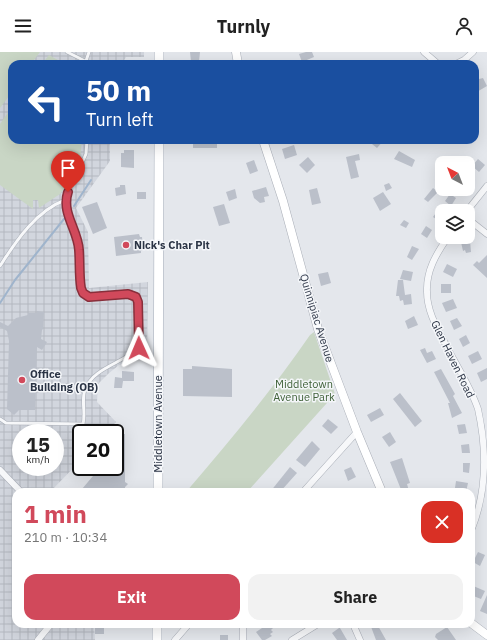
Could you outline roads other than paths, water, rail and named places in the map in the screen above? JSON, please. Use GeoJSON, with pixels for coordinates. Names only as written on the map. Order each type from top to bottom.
{"type":"FeatureCollection","features":[{"type":"Feature","properties":{"kind":"main road","name":"Middletown Avenue"},"geometry":{"type":"LineString","coordinates":[[158,488],[159,144]]}},
{"type":"Feature","properties":{"kind":"main road","name":"Quinnipiac Avenue"},"geometry":{"type":"LineString","coordinates":[[264,144],[283,201],[318,329],[357,432],[380,488]]}},
{"type":"Feature","properties":{"kind":"main road"},"geometry":{"type":"LineString","coordinates":[[475,626],[487,635]]}},
{"type":"Feature","properties":{"kind":"main road"},"geometry":{"type":"LineString","coordinates":[[157,628],[157,640]]}},
{"type":"Feature","properties":{"kind":"street"},"geometry":{"type":"LineString","coordinates":[[424,52],[433,60]]}},
{"type":"Feature","properties":{"kind":"street"},"geometry":{"type":"LineString","coordinates":[[464,60],[473,52]]}},
{"type":"Feature","properties":{"kind":"street"},"geometry":{"type":"LineString","coordinates":[[473,204],[487,186]]}},
{"type":"Feature","properties":{"kind":"street"},"geometry":{"type":"LineString","coordinates":[[475,224],[487,234]]}},
{"type":"Feature","properties":{"kind":"street","name":"Glen Haven Road"},"geometry":{"type":"LineString","coordinates":[[444,244],[433,261],[429,272],[427,285],[428,303],[433,318],[477,408],[485,448],[486,486],[482,503],[475,521]]}},
{"type":"Feature","properties":{"kind":"street"},"geometry":{"type":"LineString","coordinates":[[307,488],[357,432]]}},
{"type":"Feature","properties":{"kind":"street"},"geometry":{"type":"LineString","coordinates":[[0,470],[17,488]]}},
{"type":"Feature","properties":{"kind":"street"},"geometry":{"type":"LineString","coordinates":[[38,640],[48,628]]}},
{"type":"Feature","properties":{"kind":"street"},"geometry":{"type":"LineString","coordinates":[[175,640],[186,628]]}},
{"type":"Feature","properties":{"kind":"street"},"geometry":{"type":"LineString","coordinates":[[243,628],[243,640]]}},
{"type":"Feature","properties":{"kind":"street"},"geometry":{"type":"LineString","coordinates":[[292,640],[312,628]]}},
{"type":"Feature","properties":{"kind":"street"},"geometry":{"type":"LineString","coordinates":[[355,628],[360,640]]}},
{"type":"Feature","properties":{"kind":"lane"},"geometry":{"type":"LineString","coordinates":[[67,52],[80,60]]}},
{"type":"Feature","properties":{"kind":"lane"},"geometry":{"type":"LineString","coordinates":[[0,419],[6,423],[82,424],[84,418],[84,390],[90,382],[112,363],[133,354],[139,348],[138,302],[136,297],[128,294],[89,297],[83,293],[80,278],[78,242],[69,221],[65,200],[86,154],[87,144]]}},
{"type":"Feature","properties":{"kind":"lane"},"geometry":{"type":"LineString","coordinates":[[0,266],[12,248],[40,215],[55,204],[65,200]]}},
{"type":"Feature","properties":{"kind":"waterway"},"geometry":{"type":"LineString","coordinates":[[74,206],[91,180]]}},
{"type":"Feature","properties":{"kind":"waterway"},"geometry":{"type":"LineString","coordinates":[[0,303],[15,280],[64,219]]}},
{"type":"Feature","properties":{"kind":"place","name":"Nick's Char Pit"},"geometry":{"type":"Point","coordinates":[126,245]}},
{"type":"Feature","properties":{"kind":"place","name":"Office Building (OB)"},"geometry":{"type":"Point","coordinates":[22,380]}},
{"type":"Feature","properties":{"kind":"park label","name":"Middletown Avenue Park"},"geometry":{"type":"Point","coordinates":[304,390]}}]}
